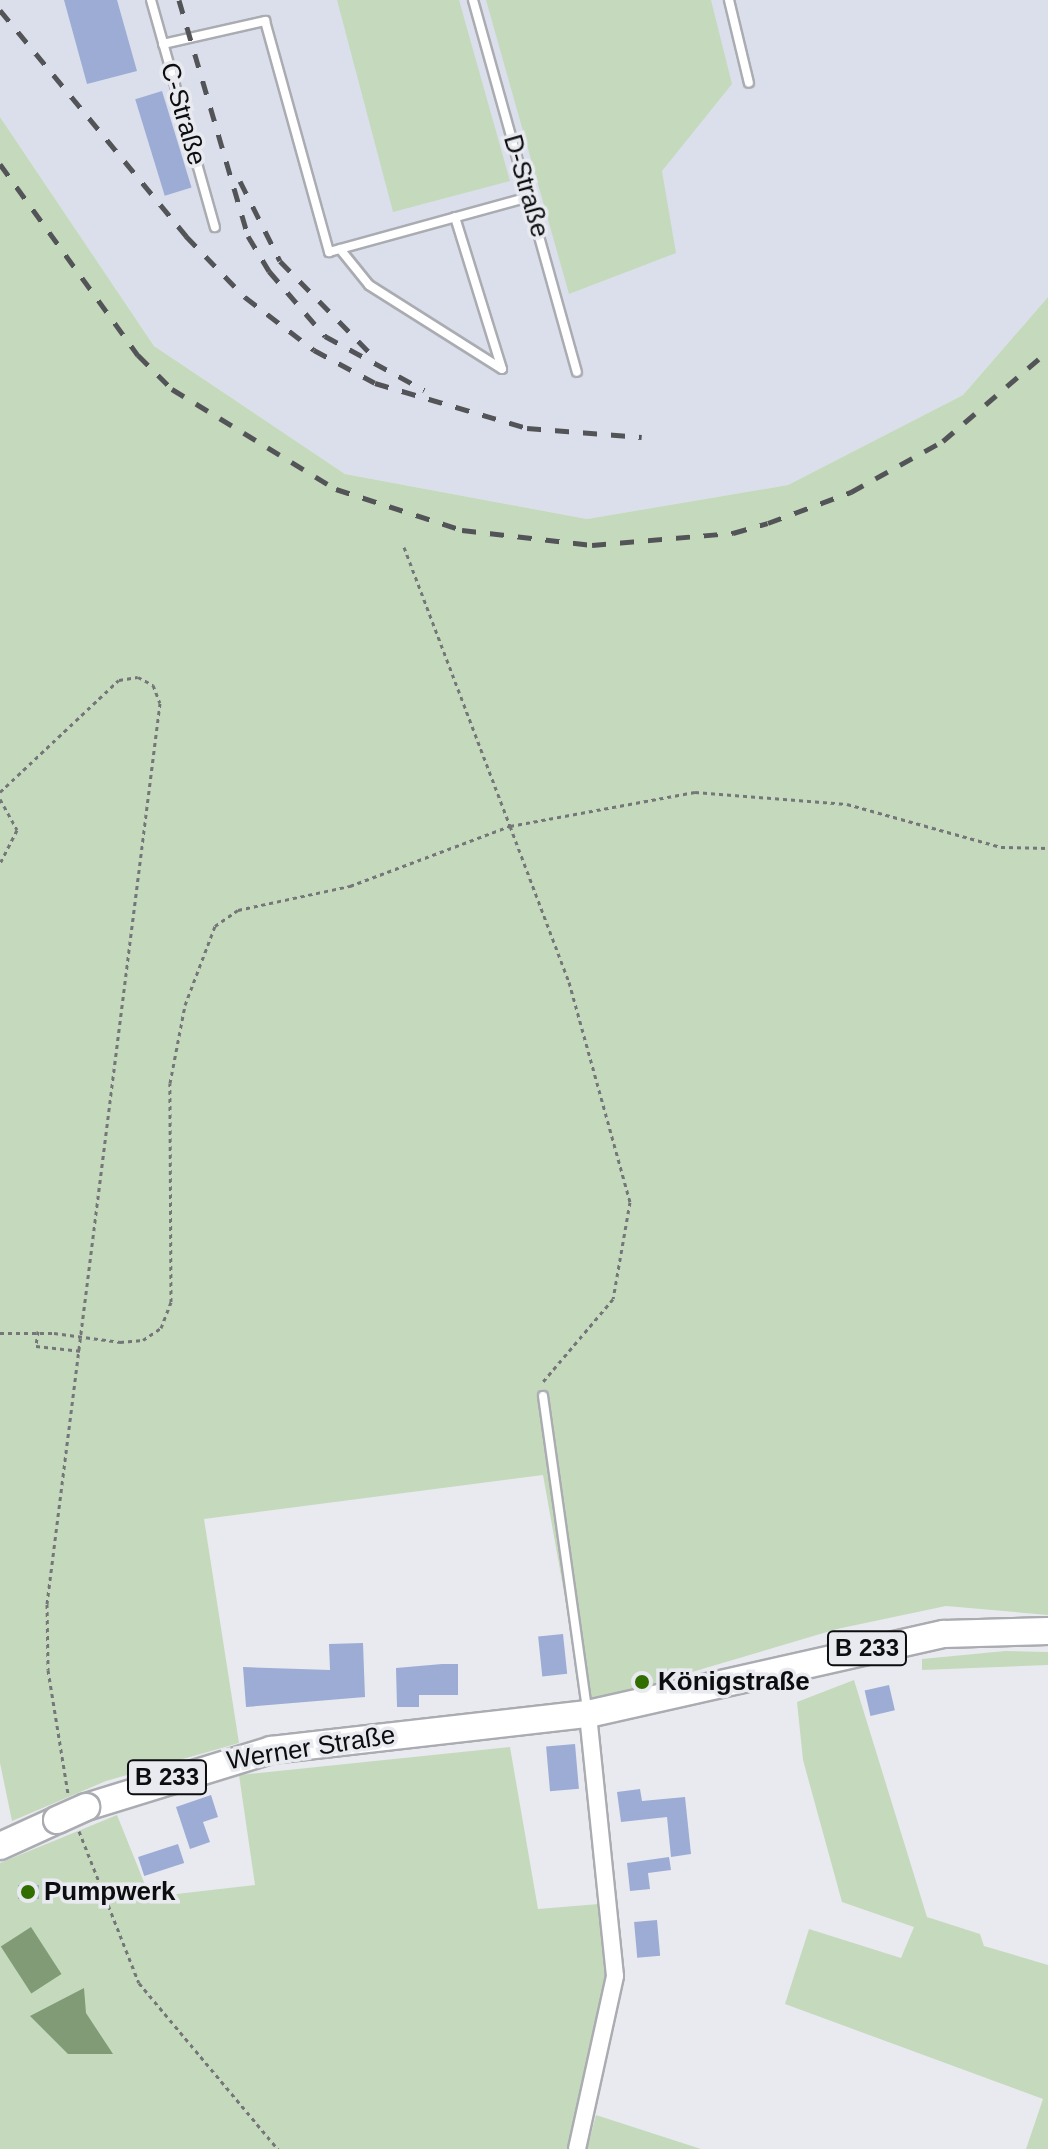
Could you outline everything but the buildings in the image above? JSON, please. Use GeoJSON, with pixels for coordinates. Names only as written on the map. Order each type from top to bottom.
{"type":"FeatureCollection","features":[{"type":"Feature","properties":{"kind":"main road","name":"Werner Straße"},"geometry":{"type":"LineString","coordinates":[[0,1846],[71,1810],[271,1750],[588,1714],[896,1641],[1048,1631]]}},
{"type":"Feature","properties":{"kind":"street"},"geometry":{"type":"LineString","coordinates":[[577,2149],[615,1976],[588,1714]]}},
{"type":"Feature","properties":{"kind":"lane","name":"C-Straße"},"geometry":{"type":"LineString","coordinates":[[151,0],[215,227]]}},
{"type":"Feature","properties":{"kind":"lane","name":"D-Straße"},"geometry":{"type":"LineString","coordinates":[[473,0],[577,372]]}},
{"type":"Feature","properties":{"kind":"lane"},"geometry":{"type":"LineString","coordinates":[[729,0],[749,83]]}},
{"type":"Feature","properties":{"kind":"lane"},"geometry":{"type":"LineString","coordinates":[[163,44],[265,21],[329,252],[529,197]]}},
{"type":"Feature","properties":{"kind":"lane"},"geometry":{"type":"LineString","coordinates":[[340,249],[369,285],[502,369],[455,217]]}},
{"type":"Feature","properties":{"kind":"lane"},"geometry":{"type":"LineString","coordinates":[[543,1396],[588,1714]]}},
{"type":"Feature","properties":{"kind":"path"},"geometry":{"type":"LineString","coordinates":[[404,547],[569,982],[630,1202],[613,1299],[540,1381],[543,1396]]}},
{"type":"Feature","properties":{"kind":"path"},"geometry":{"type":"LineString","coordinates":[[0,792],[119,680],[138,677],[153,685],[160,703],[82,1351],[47,1604],[50,1684],[71,1810]]}},
{"type":"Feature","properties":{"kind":"path"},"geometry":{"type":"LineString","coordinates":[[0,1333],[38,1331],[120,1342],[143,1340],[161,1328],[171,1302],[170,1083],[185,1005],[215,926],[238,910],[350,886],[510,826],[695,792],[847,804],[1001,847],[1048,848]]}},
{"type":"Feature","properties":{"kind":"path"},"geometry":{"type":"LineString","coordinates":[[0,799],[17,830],[0,864]]}},
{"type":"Feature","properties":{"kind":"path"},"geometry":{"type":"LineString","coordinates":[[38,1331],[36,1346],[82,1351]]}},
{"type":"Feature","properties":{"kind":"path"},"geometry":{"type":"LineString","coordinates":[[83,1842],[139,1983],[278,2149]]}},
{"type":"Feature","properties":{"kind":"shaded area"},"geometry":{"type":"Polygon","coordinates":[[[0,0],[1048,0],[1048,297],[963,395],[788,485],[587,519],[345,474],[154,346],[0,117],[0,0]]]}},
{"type":"Feature","properties":{"kind":"shaded area"},"geometry":{"type":"Polygon","coordinates":[[[337,0],[459,0],[510,181],[393,212],[337,0]]]}},
{"type":"Feature","properties":{"kind":"shaded area"},"geometry":{"type":"Polygon","coordinates":[[[486,0],[711,0],[732,84],[662,171],[676,253],[569,294],[486,0]]]}},
{"type":"Feature","properties":{"kind":"shaded area"},"geometry":{"type":"Polygon","coordinates":[[[0,117],[154,346],[345,474],[587,519],[788,485],[963,395],[1048,297],[1048,1615],[946,1606],[837,1629],[584,1704],[543,1475],[204,1519],[239,1743],[106,1781],[12,1821],[0,1763],[0,117]]]}},
{"type":"Feature","properties":{"kind":"shaded area"},"geometry":{"type":"Polygon","coordinates":[[[1005,1651],[1048,1652],[1048,1665],[922,1670],[922,1659],[1005,1651]]]}},
{"type":"Feature","properties":{"kind":"shaded area"},"geometry":{"type":"Polygon","coordinates":[[[854,1680],[927,1917],[980,1934],[984,1946],[1048,1965],[1048,2149],[1026,2149],[1043,2099],[785,2004],[809,1929],[901,1958],[914,1927],[842,1902],[803,1760],[797,1702],[854,1680]]]}},
{"type":"Feature","properties":{"kind":"shaded area"},"geometry":{"type":"Polygon","coordinates":[[[510,1747],[538,1909],[599,1904],[608,1968],[570,2149],[0,2149],[0,1863],[117,1815],[150,1897],[255,1885],[239,1775],[510,1747]]]}},
{"type":"Feature","properties":{"kind":"shaded area"},"geometry":{"type":"Polygon","coordinates":[[[31,1927],[61,1974],[31,1994],[1,1947],[31,1927]]]}},
{"type":"Feature","properties":{"kind":"shaded area"},"geometry":{"type":"Polygon","coordinates":[[[84,1988],[86,2013],[113,2054],[68,2054],[30,2016],[84,1988]]]}},
{"type":"Feature","properties":{"kind":"shaded area"},"geometry":{"type":"Polygon","coordinates":[[[596,2115],[701,2149],[587,2149],[596,2115]]]}},
{"type":"Feature","properties":{"kind":"railway"},"geometry":{"type":"LineString","coordinates":[[179,0],[248,236],[269,271],[325,336],[424,390]]}},
{"type":"Feature","properties":{"kind":"railway"},"geometry":{"type":"LineString","coordinates":[[0,10],[186,236],[245,297],[314,350],[375,383],[527,428],[642,437]]}},
{"type":"Feature","properties":{"kind":"railway"},"geometry":{"type":"LineString","coordinates":[[0,164],[138,355],[172,389],[336,489],[462,530],[592,545],[733,533],[768,523],[851,492],[943,441],[1048,351]]}},
{"type":"Feature","properties":{"kind":"railway"},"geometry":{"type":"LineString","coordinates":[[240,181],[280,261],[371,354]]}},
{"type":"Feature","properties":{"kind":"place","name":"Königstraße"},"geometry":{"type":"Point","coordinates":[642,1682]}},
{"type":"Feature","properties":{"kind":"place","name":"Pumpwerk"},"geometry":{"type":"Point","coordinates":[28,1892]}}]}
